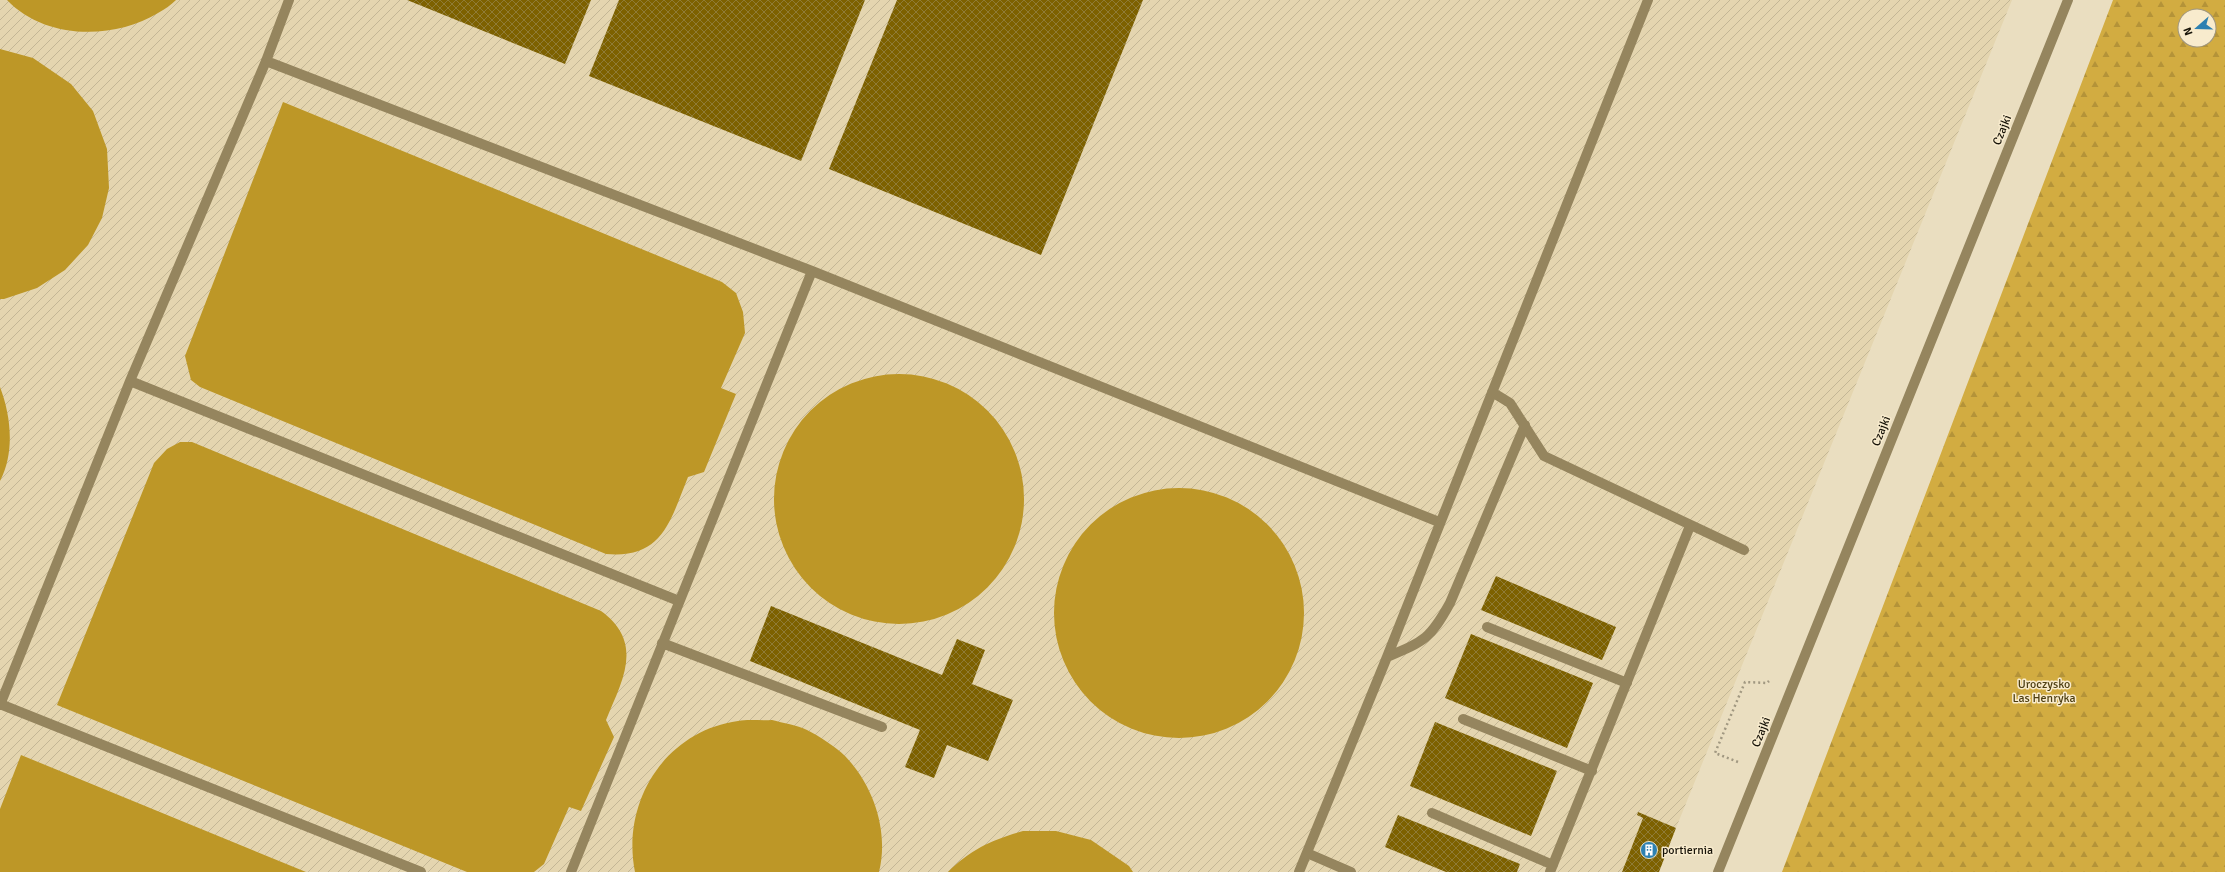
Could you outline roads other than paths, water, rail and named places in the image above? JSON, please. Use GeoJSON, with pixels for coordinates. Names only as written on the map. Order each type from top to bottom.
{"type":"FeatureCollection","features":[{"type":"Feature","properties":{"kind":"street"},"geometry":{"type":"LineString","coordinates":[[289,0],[266,61],[130,381],[0,704],[421,872]]}},
{"type":"Feature","properties":{"kind":"street"},"geometry":{"type":"LineString","coordinates":[[1299,872],[1387,657],[1439,522],[1648,0]]}},
{"type":"Feature","properties":{"kind":"street","name":"Czajki"},"geometry":{"type":"LineString","coordinates":[[1718,872],[2068,0]]}},
{"type":"Feature","properties":{"kind":"street"},"geometry":{"type":"LineString","coordinates":[[266,61],[812,271],[1439,522]]}},
{"type":"Feature","properties":{"kind":"street"},"geometry":{"type":"LineString","coordinates":[[570,872],[812,271]]}},
{"type":"Feature","properties":{"kind":"street"},"geometry":{"type":"LineString","coordinates":[[130,381],[679,601]]}},
{"type":"Feature","properties":{"kind":"street"},"geometry":{"type":"LineString","coordinates":[[1492,392],[1510,403],[1544,456],[1690,526],[1744,550]]}},
{"type":"Feature","properties":{"kind":"street"},"geometry":{"type":"LineString","coordinates":[[1387,657],[1421,643],[1437,627],[1450,603],[1525,425]]}},
{"type":"Feature","properties":{"kind":"street"},"geometry":{"type":"LineString","coordinates":[[1432,813],[1551,869],[1690,526]]}},
{"type":"Feature","properties":{"kind":"street"},"geometry":{"type":"LineString","coordinates":[[1487,627],[1627,683]]}},
{"type":"Feature","properties":{"kind":"street"},"geometry":{"type":"LineString","coordinates":[[662,643],[882,727]]}},
{"type":"Feature","properties":{"kind":"street"},"geometry":{"type":"LineString","coordinates":[[1463,719],[1592,771]]}},
{"type":"Feature","properties":{"kind":"street"},"geometry":{"type":"LineString","coordinates":[[1307,853],[1351,872]]}},
{"type":"Feature","properties":{"kind":"place","name":"portiernia"},"geometry":{"type":"Point","coordinates":[1649,850]}},
{"type":"Feature","properties":{"kind":"park label","name":"Uroczysko Las Henryka"},"geometry":{"type":"Point","coordinates":[2044,691]}}]}
